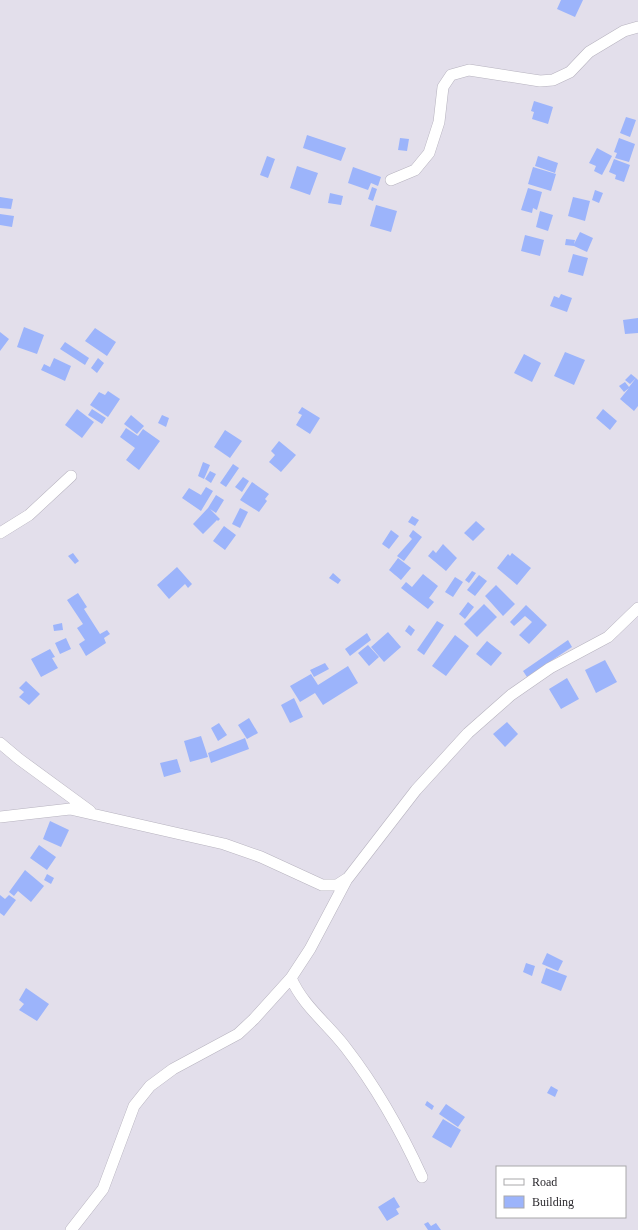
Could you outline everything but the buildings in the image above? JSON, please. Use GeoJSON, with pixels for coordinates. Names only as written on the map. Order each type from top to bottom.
{"type":"FeatureCollection","features":[{"type":"Feature","properties":{"kind":"street"},"geometry":{"type":"LineString","coordinates":[[391,180],[415,170],[429,153],[439,122],[443,87],[451,75],[469,70],[540,81],[554,80],[570,72],[589,52],[624,31],[638,27]]}},
{"type":"Feature","properties":{"kind":"street"},"geometry":{"type":"LineString","coordinates":[[0,533],[29,515],[71,476]]}},
{"type":"Feature","properties":{"kind":"street"},"geometry":{"type":"LineString","coordinates":[[71,1230],[103,1189],[134,1106],[150,1086],[173,1069],[238,1034],[291,978],[310,949],[348,878],[416,790],[468,733],[511,695],[550,668],[608,637],[638,608]]}},
{"type":"Feature","properties":{"kind":"street"},"geometry":{"type":"LineString","coordinates":[[0,743],[42,777],[94,814]]}},
{"type":"Feature","properties":{"kind":"street"},"geometry":{"type":"LineString","coordinates":[[0,817],[70,809],[224,844],[261,858],[322,885],[337,885],[348,878]]}},
{"type":"Feature","properties":{"kind":"street"},"geometry":{"type":"LineString","coordinates":[[291,978],[297,992],[342,1042],[382,1099],[422,1177]]}}]}
